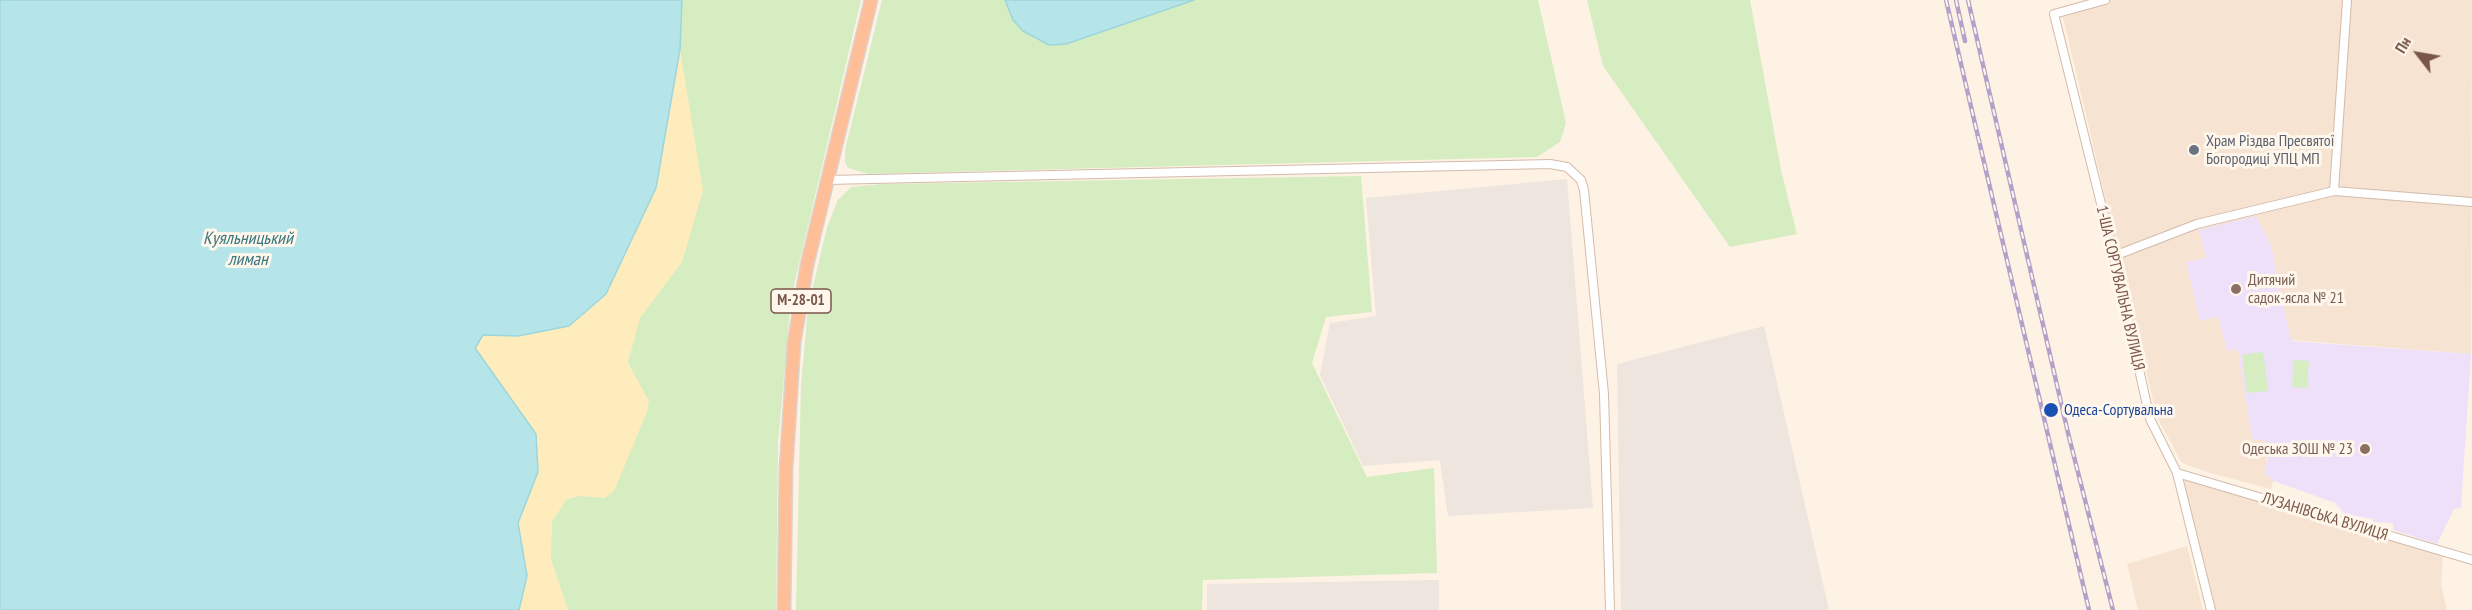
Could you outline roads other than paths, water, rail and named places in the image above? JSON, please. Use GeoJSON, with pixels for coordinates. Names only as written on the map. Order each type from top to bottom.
{"type":"FeatureCollection","features":[{"type":"Feature","properties":{"kind":"highway","name":"М-28-01"},"geometry":{"type":"LineString","coordinates":[[784,610],[786,469],[795,343],[807,265],[871,0]]}},
{"type":"Feature","properties":{"kind":"street","name":"1-ША СОРТУВАЛЬНА ВУЛИЦЯ"},"geometry":{"type":"LineString","coordinates":[[2105,0],[2054,14],[2114,256],[2150,419],[2177,473],[2211,610]]}},
{"type":"Feature","properties":{"kind":"street"},"geometry":{"type":"LineString","coordinates":[[2334,191],[2347,0]]}},
{"type":"Feature","properties":{"kind":"street"},"geometry":{"type":"LineString","coordinates":[[826,180],[1538,164],[1567,167],[1581,180],[1584,190],[1601,360],[1610,610]]}},
{"type":"Feature","properties":{"kind":"street"},"geometry":{"type":"LineString","coordinates":[[2114,256],[2196,224],[2334,191],[2472,202]]}},
{"type":"Feature","properties":{"kind":"street","name":"ЛУЗАНІВСЬКА ВУЛИЦЯ"},"geometry":{"type":"LineString","coordinates":[[2177,473],[2472,560]]}},
{"type":"Feature","properties":{"kind":"water","name":"Куяльницький лиман"},"geometry":{"type":"Polygon","coordinates":[[[0,0],[682,0],[680,49],[656,188],[606,294],[569,326],[518,336],[483,335],[475,348],[536,434],[538,472],[518,523],[527,576],[519,610],[0,610],[0,0]]]}},
{"type":"Feature","properties":{"kind":"water"},"geometry":{"type":"Polygon","coordinates":[[[1005,0],[1194,0],[1066,44],[1049,45],[1023,31],[1013,20],[1005,0]]]}},
{"type":"Feature","properties":{"kind":"railway"},"geometry":{"type":"LineString","coordinates":[[1946,0],[2089,610]]}},
{"type":"Feature","properties":{"kind":"railway"},"geometry":{"type":"LineString","coordinates":[[1956,0],[1965,41]]}},
{"type":"Feature","properties":{"kind":"railway"},"geometry":{"type":"LineString","coordinates":[[1968,0],[2069,437],[2113,610]]}},
{"type":"Feature","properties":{"kind":"place","name":"Храм Різдва Пресвятої Богородиці УПЦ МП"},"geometry":{"type":"Point","coordinates":[2194,150]}},
{"type":"Feature","properties":{"kind":"place","name":"Дитячий садок-ясла № 21"},"geometry":{"type":"Point","coordinates":[2236,289]}},
{"type":"Feature","properties":{"kind":"place","name":"Одеса-Сортувальна"},"geometry":{"type":"Point","coordinates":[2051,410]}},
{"type":"Feature","properties":{"kind":"place","name":"Одеська ЗОШ № 23"},"geometry":{"type":"Point","coordinates":[2365,449]}}]}
